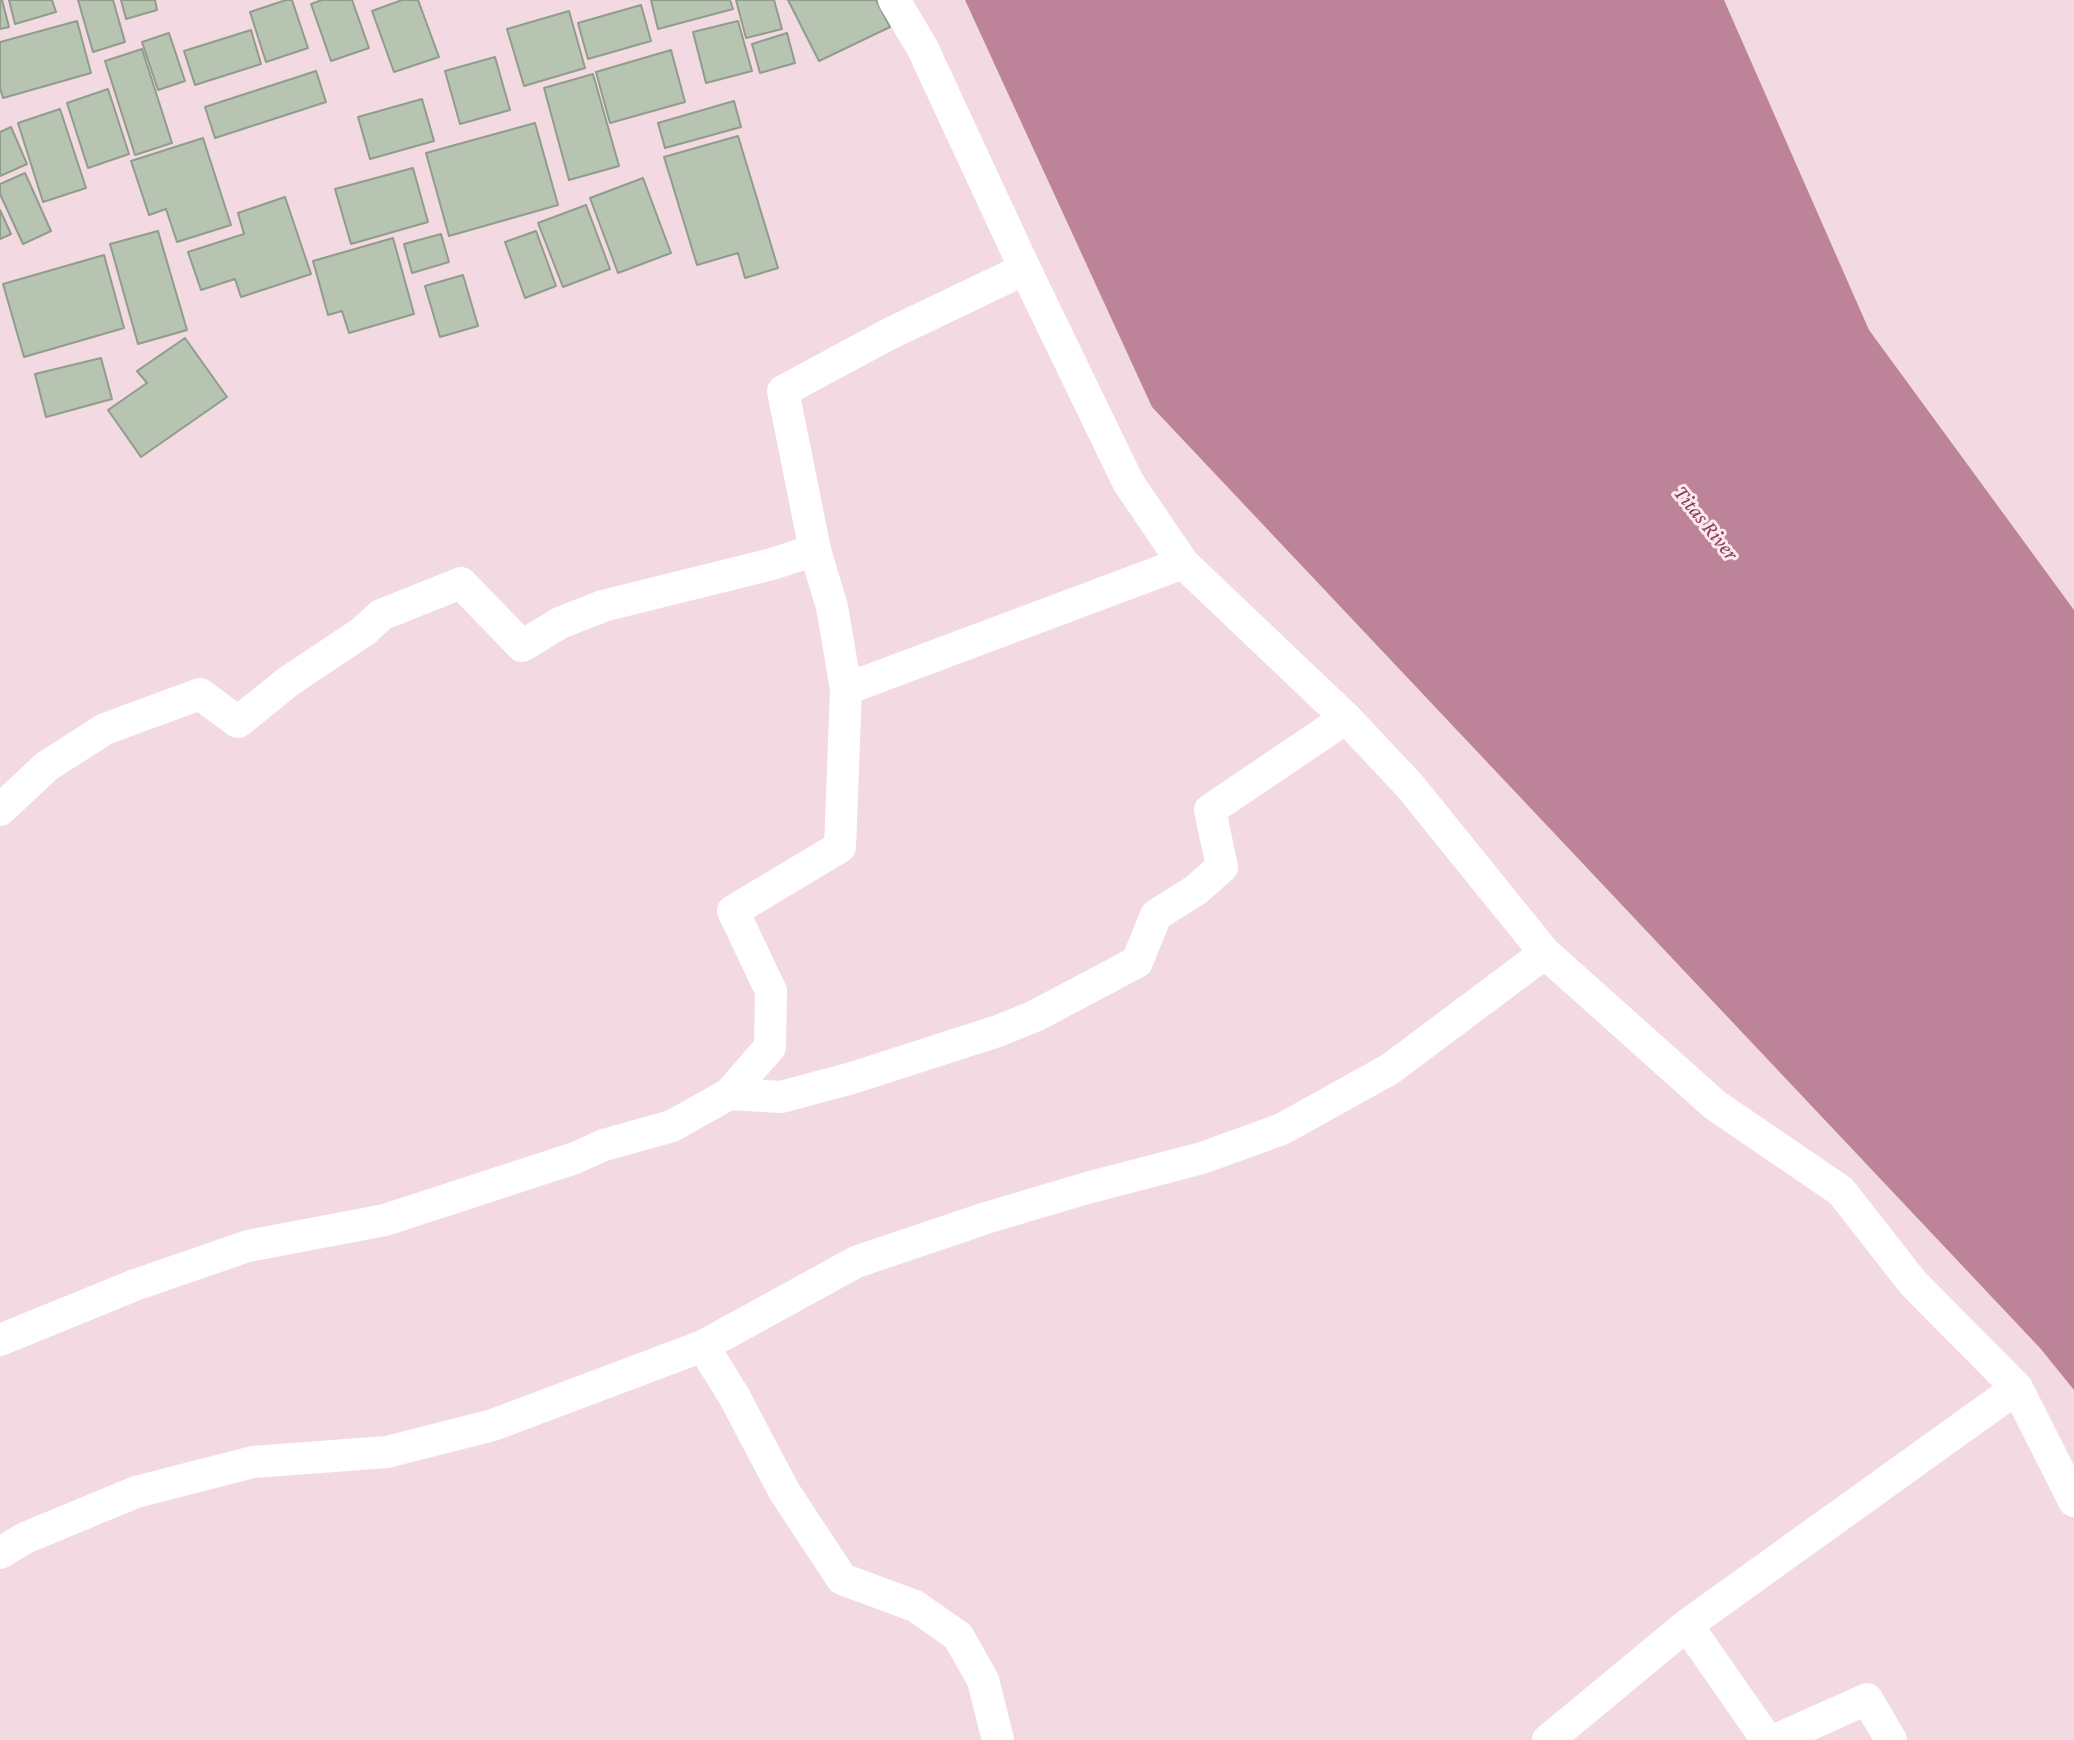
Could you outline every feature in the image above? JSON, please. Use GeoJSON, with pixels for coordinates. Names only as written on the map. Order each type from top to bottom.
{"type":"FeatureCollection","features":[{"type":"Feature","properties":{"kind":"street"},"geometry":{"type":"LineString","coordinates":[[894,0],[922,47],[1128,482],[1183,563],[1346,718],[1409,785],[1545,953],[1715,1105],[1841,1191],[1913,1283],[2017,1388],[2074,1501]]}},
{"type":"Feature","properties":{"kind":"street"},"geometry":{"type":"LineString","coordinates":[[0,1340],[135,1285],[248,1246],[385,1220],[575,1158],[604,1145],[672,1126],[729,1094],[770,1047],[771,991],[733,911],[840,847],[846,689],[832,607],[815,550],[783,391],[889,334],[1025,269]]}},
{"type":"Feature","properties":{"kind":"street"},"geometry":{"type":"LineString","coordinates":[[0,810],[47,766],[105,729],[200,694],[238,722],[289,681],[364,631],[381,615],[461,583],[522,646],[560,623],[603,606],[772,564],[815,550]]}},
{"type":"Feature","properties":{"kind":"street"},"geometry":{"type":"LineString","coordinates":[[846,689],[1183,563]]}},
{"type":"Feature","properties":{"kind":"street"},"geometry":{"type":"LineString","coordinates":[[729,1094],[781,1097],[948,1047],[1035,1016],[1137,962],[1156,915],[1196,890],[1222,867],[1210,810],[1346,718]]}},
{"type":"Feature","properties":{"kind":"street"},"geometry":{"type":"LineString","coordinates":[[0,1553],[25,1538],[136,1492],[253,1462],[387,1452],[493,1425],[703,1346],[856,1262],[986,1218],[1202,1158],[1282,1129],[1390,1069],[1545,953]]}},
{"type":"Feature","properties":{"kind":"street"},"geometry":{"type":"LineString","coordinates":[[703,1346],[734,1396],[784,1491],[842,1579],[915,1606],[958,1636],[983,1680],[998,1740]]}},
{"type":"Feature","properties":{"kind":"street"},"geometry":{"type":"LineString","coordinates":[[1548,1740],[1687,1625],[2017,1388]]}},
{"type":"Feature","properties":{"kind":"street"},"geometry":{"type":"LineString","coordinates":[[1687,1625],[1767,1740]]}},
{"type":"Feature","properties":{"kind":"street"},"geometry":{"type":"LineString","coordinates":[[1775,1740],[1867,1699],[1891,1740]]}},
{"type":"Feature","properties":{"kind":"water","name":"Titas River"},"geometry":{"type":"Polygon","coordinates":[[[965,0],[1724,0],[1869,330],[2074,610],[2074,1390],[2040,1348],[1152,407],[965,0]]]}},
{"type":"Feature","properties":{"kind":"building"},"geometry":{"type":"Polygon","coordinates":[[[0,0],[9,27],[0,29],[0,0]]]}},
{"type":"Feature","properties":{"kind":"building"},"geometry":{"type":"Polygon","coordinates":[[[9,0],[52,0],[56,12],[15,24],[9,0]]]}},
{"type":"Feature","properties":{"kind":"building"},"geometry":{"type":"Polygon","coordinates":[[[78,0],[113,0],[125,42],[93,52],[78,0]]]}},
{"type":"Feature","properties":{"kind":"building"},"geometry":{"type":"Polygon","coordinates":[[[121,0],[155,0],[157,10],[126,19],[121,0]]]}},
{"type":"Feature","properties":{"kind":"building"},"geometry":{"type":"Polygon","coordinates":[[[292,0],[308,48],[266,62],[250,12],[292,0]]]}},
{"type":"Feature","properties":{"kind":"building"},"geometry":{"type":"Polygon","coordinates":[[[322,0],[352,0],[369,48],[331,61],[311,4],[322,0]]]}},
{"type":"Feature","properties":{"kind":"building"},"geometry":{"type":"Polygon","coordinates":[[[402,0],[418,0],[439,57],[394,72],[372,11],[402,0]]]}},
{"type":"Feature","properties":{"kind":"building"},"geometry":{"type":"Polygon","coordinates":[[[651,0],[730,0],[733,9],[658,29],[651,0]]]}},
{"type":"Feature","properties":{"kind":"building"},"geometry":{"type":"Polygon","coordinates":[[[736,0],[774,0],[782,29],[746,38],[736,0]]]}},
{"type":"Feature","properties":{"kind":"building"},"geometry":{"type":"Polygon","coordinates":[[[788,0],[876,0],[890,27],[819,61],[788,0]]]}},
{"type":"Feature","properties":{"kind":"building"},"geometry":{"type":"Polygon","coordinates":[[[641,5],[651,41],[588,59],[578,23],[641,5]]]}},
{"type":"Feature","properties":{"kind":"building"},"geometry":{"type":"Polygon","coordinates":[[[569,11],[585,68],[524,86],[507,29],[569,11]]]}},
{"type":"Feature","properties":{"kind":"building"},"geometry":{"type":"Polygon","coordinates":[[[77,21],[91,73],[3,98],[0,88],[0,42],[77,21]]]}},
{"type":"Feature","properties":{"kind":"building"},"geometry":{"type":"Polygon","coordinates":[[[738,21],[752,71],[706,83],[693,32],[738,21]]]}},
{"type":"Feature","properties":{"kind":"building"},"geometry":{"type":"Polygon","coordinates":[[[251,30],[261,64],[195,85],[184,51],[251,30]]]}},
{"type":"Feature","properties":{"kind":"building"},"geometry":{"type":"Polygon","coordinates":[[[169,33],[185,81],[158,90],[142,42],[169,33]]]}},
{"type":"Feature","properties":{"kind":"building"},"geometry":{"type":"Polygon","coordinates":[[[787,33],[795,63],[760,73],[752,44],[787,33]]]}},
{"type":"Feature","properties":{"kind":"building"},"geometry":{"type":"Polygon","coordinates":[[[142,49],[172,143],[135,155],[105,61],[142,49]]]}},
{"type":"Feature","properties":{"kind":"building"},"geometry":{"type":"Polygon","coordinates":[[[671,50],[685,102],[610,123],[596,72],[671,50]]]}},
{"type":"Feature","properties":{"kind":"building"},"geometry":{"type":"Polygon","coordinates":[[[495,57],[510,110],[460,124],[445,71],[495,57]]]}},
{"type":"Feature","properties":{"kind":"building"},"geometry":{"type":"Polygon","coordinates":[[[316,71],[326,102],[215,138],[205,107],[316,71]]]}},
{"type":"Feature","properties":{"kind":"building"},"geometry":{"type":"Polygon","coordinates":[[[593,74],[619,166],[569,180],[544,88],[593,74]]]}},
{"type":"Feature","properties":{"kind":"building"},"geometry":{"type":"Polygon","coordinates":[[[108,89],[129,154],[88,168],[67,103],[108,89]]]}},
{"type":"Feature","properties":{"kind":"building"},"geometry":{"type":"Polygon","coordinates":[[[422,99],[434,141],[370,159],[358,117],[422,99]]]}},
{"type":"Feature","properties":{"kind":"building"},"geometry":{"type":"Polygon","coordinates":[[[734,101],[741,127],[665,148],[658,123],[734,101]]]}},
{"type":"Feature","properties":{"kind":"building"},"geometry":{"type":"Polygon","coordinates":[[[60,109],[86,188],[43,202],[18,123],[60,109]]]}},
{"type":"Feature","properties":{"kind":"building"},"geometry":{"type":"Polygon","coordinates":[[[535,123],[558,205],[449,236],[426,153],[535,123]]]}},
{"type":"Feature","properties":{"kind":"building"},"geometry":{"type":"Polygon","coordinates":[[[11,127],[27,164],[0,176],[0,132],[11,127]]]}},
{"type":"Feature","properties":{"kind":"building"},"geometry":{"type":"Polygon","coordinates":[[[738,136],[778,268],[745,278],[738,253],[697,265],[664,157],[738,136]]]}},
{"type":"Feature","properties":{"kind":"building"},"geometry":{"type":"Polygon","coordinates":[[[203,138],[231,225],[177,242],[166,209],[149,215],[131,161],[203,138]]]}},
{"type":"Feature","properties":{"kind":"building"},"geometry":{"type":"Polygon","coordinates":[[[413,168],[428,222],[351,244],[335,189],[413,168]]]}},
{"type":"Feature","properties":{"kind":"building"},"geometry":{"type":"Polygon","coordinates":[[[25,173],[51,231],[23,244],[0,194],[0,184],[25,173]]]}},
{"type":"Feature","properties":{"kind":"building"},"geometry":{"type":"Polygon","coordinates":[[[643,178],[671,253],[618,273],[590,198],[643,178]]]}},
{"type":"Feature","properties":{"kind":"building"},"geometry":{"type":"Polygon","coordinates":[[[285,197],[311,274],[241,297],[235,279],[201,290],[188,252],[244,234],[238,213],[285,197]]]}},
{"type":"Feature","properties":{"kind":"building"},"geometry":{"type":"Polygon","coordinates":[[[586,205],[610,269],[563,287],[538,223],[586,205]]]}},
{"type":"Feature","properties":{"kind":"building"},"geometry":{"type":"Polygon","coordinates":[[[0,210],[11,234],[0,239],[0,210]]]}},
{"type":"Feature","properties":{"kind":"building"},"geometry":{"type":"Polygon","coordinates":[[[158,231],[187,330],[138,344],[110,244],[158,231]]]}},
{"type":"Feature","properties":{"kind":"building"},"geometry":{"type":"Polygon","coordinates":[[[536,231],[556,286],[525,298],[505,242],[536,231]]]}},
{"type":"Feature","properties":{"kind":"building"},"geometry":{"type":"Polygon","coordinates":[[[441,234],[449,262],[412,273],[404,244],[441,234]]]}},
{"type":"Feature","properties":{"kind":"building"},"geometry":{"type":"Polygon","coordinates":[[[393,238],[414,314],[349,333],[342,311],[328,315],[313,261],[393,238]]]}},
{"type":"Feature","properties":{"kind":"building"},"geometry":{"type":"Polygon","coordinates":[[[104,255],[124,328],[24,357],[3,284],[104,255]]]}},
{"type":"Feature","properties":{"kind":"building"},"geometry":{"type":"Polygon","coordinates":[[[463,275],[478,326],[440,337],[425,286],[463,275]]]}},
{"type":"Feature","properties":{"kind":"building"},"geometry":{"type":"Polygon","coordinates":[[[185,338],[227,397],[141,457],[108,410],[147,383],[137,371],[185,338]]]}},
{"type":"Feature","properties":{"kind":"building"},"geometry":{"type":"Polygon","coordinates":[[[101,358],[112,399],[46,417],[35,374],[101,358]]]}}]}
